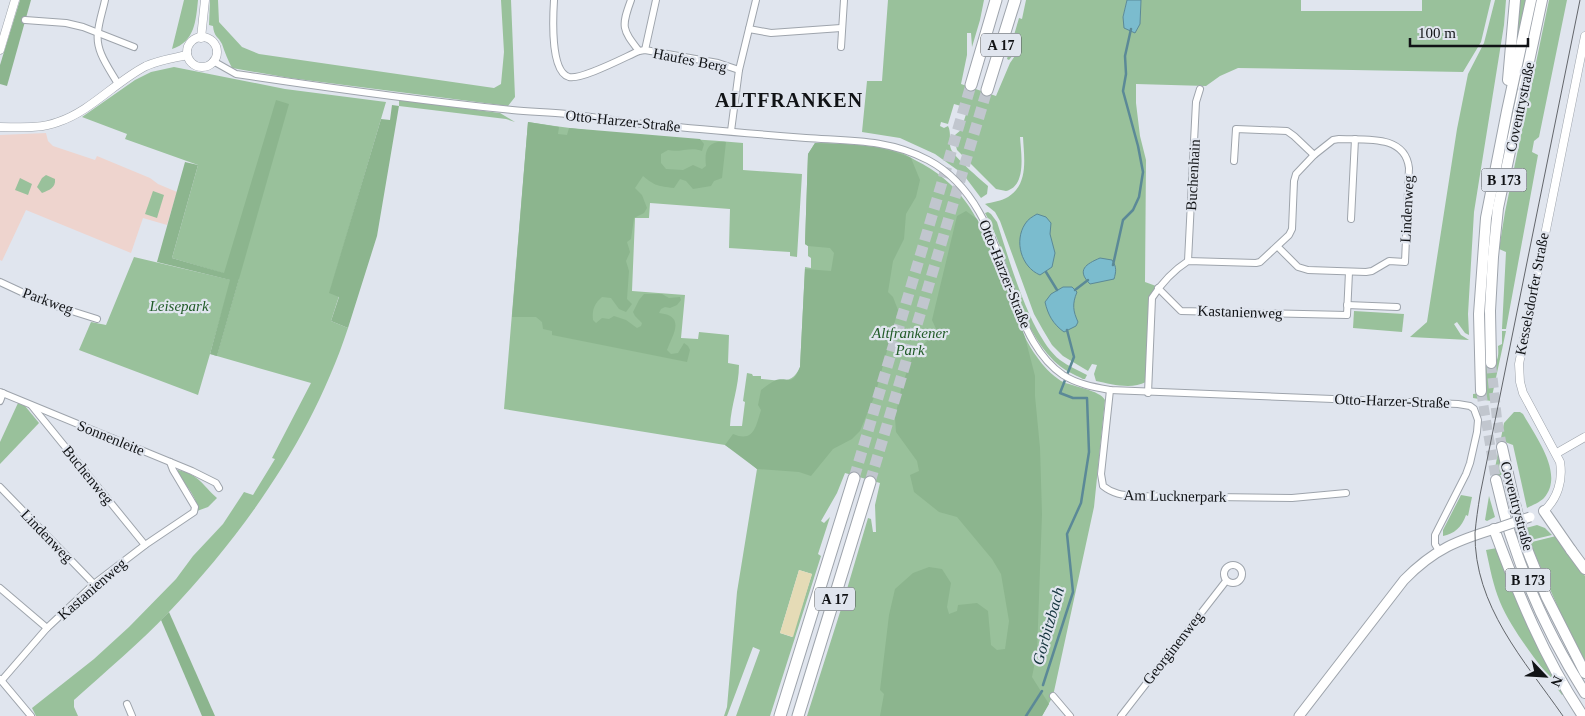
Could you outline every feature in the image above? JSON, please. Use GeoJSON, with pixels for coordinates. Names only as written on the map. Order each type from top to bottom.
{"type":"FeatureCollection","features":[{"type":"Feature","properties":{"kind":"highway","name":"A 17"},"geometry":{"type":"LineString","coordinates":[[971,85],[996,0]]}},
{"type":"Feature","properties":{"kind":"highway","name":"A 17"},"geometry":{"type":"LineString","coordinates":[[987,90],[1015,0]]}},
{"type":"Feature","properties":{"kind":"highway","name":"A 17"},"geometry":{"type":"LineString","coordinates":[[780,716],[854,478]]}},
{"type":"Feature","properties":{"kind":"highway","name":"A 17"},"geometry":{"type":"LineString","coordinates":[[798,716],[870,482]]}},
{"type":"Feature","properties":{"kind":"main road"},"geometry":{"type":"LineString","coordinates":[[1507,111],[1515,0]]}},
{"type":"Feature","properties":{"kind":"main road","name":"B 173"},"geometry":{"type":"LineString","coordinates":[[1481,391],[1479,314],[1482,254],[1491,192],[1531,0]]}},
{"type":"Feature","properties":{"kind":"main road","name":"Coventrystraße"},"geometry":{"type":"LineString","coordinates":[[1490,363],[1490,311],[1498,208],[1542,0]]}},
{"type":"Feature","properties":{"kind":"main road","name":"Coventrystraße"},"geometry":{"type":"LineString","coordinates":[[1502,447],[1525,544],[1546,596],[1585,673]]}},
{"type":"Feature","properties":{"kind":"main road","name":"B 173"},"geometry":{"type":"LineString","coordinates":[[1496,480],[1512,539],[1527,578],[1550,630],[1585,693]]}},
{"type":"Feature","properties":{"kind":"main road"},"geometry":{"type":"LineString","coordinates":[[1299,716],[1404,580],[1439,551],[1470,536],[1530,518],[1544,511],[1585,569]]}},
{"type":"Feature","properties":{"kind":"main road"},"geometry":{"type":"LineString","coordinates":[[1496,528],[1514,583],[1539,639],[1583,716]]}},
{"type":"Feature","properties":{"kind":"street"},"geometry":{"type":"LineString","coordinates":[[0,50],[15,0]]}},
{"type":"Feature","properties":{"kind":"street"},"geometry":{"type":"LineString","coordinates":[[105,0],[97,33],[101,54],[118,84]]}},
{"type":"Feature","properties":{"kind":"street"},"geometry":{"type":"LineString","coordinates":[[202,38],[204,0]]}},
{"type":"Feature","properties":{"kind":"street"},"geometry":{"type":"LineString","coordinates":[[554,0],[553,16],[556,55],[561,70],[568,77],[580,77],[642,51],[656,0]]}},
{"type":"Feature","properties":{"kind":"street","name":"Haufes Berg"},"geometry":{"type":"LineString","coordinates":[[631,0],[624,24],[624,32],[642,51],[718,63],[739,70]]}},
{"type":"Feature","properties":{"kind":"street"},"geometry":{"type":"LineString","coordinates":[[731,131],[739,70],[755,0]]}},
{"type":"Feature","properties":{"kind":"street"},"geometry":{"type":"LineString","coordinates":[[841,47],[844,0]]}},
{"type":"Feature","properties":{"kind":"street"},"geometry":{"type":"LineString","coordinates":[[25,20],[66,23],[134,47]]}},
{"type":"Feature","properties":{"kind":"street"},"geometry":{"type":"LineString","coordinates":[[749,29],[771,33],[841,28]]}},
{"type":"Feature","properties":{"kind":"street","name":"Kesselsdorfer Straße"},"geometry":{"type":"LineString","coordinates":[[1544,511],[1554,500],[1559,486],[1561,470],[1557,453],[1523,393],[1519,364],[1585,36]]}},
{"type":"Feature","properties":{"kind":"street"},"geometry":{"type":"LineString","coordinates":[[202,38],[210,40],[216,48],[213,61],[206,67],[192,64],[187,55],[190,43],[202,38]]}},
{"type":"Feature","properties":{"kind":"street"},"geometry":{"type":"LineString","coordinates":[[0,127],[43,126],[56,123],[79,112],[147,66],[187,55]]}},
{"type":"Feature","properties":{"kind":"street","name":"Otto-Harzer-Straße"},"geometry":{"type":"LineString","coordinates":[[213,61],[236,74],[506,110],[565,114],[655,125],[878,142],[897,147],[930,161],[960,185],[981,216],[991,235],[1028,333],[1053,367],[1065,376],[1088,386],[1148,393],[1432,402],[1470,406],[1474,409],[1478,420],[1470,463],[1434,535],[1435,544],[1439,551]]}},
{"type":"Feature","properties":{"kind":"street","name":"Buchenhain"},"geometry":{"type":"LineString","coordinates":[[1188,261],[1196,102],[1200,89]]}},
{"type":"Feature","properties":{"kind":"street"},"geometry":{"type":"LineString","coordinates":[[1234,161],[1236,129],[1287,131],[1314,155]]}},
{"type":"Feature","properties":{"kind":"street"},"geometry":{"type":"LineString","coordinates":[[1148,393],[1151,306],[1152,298],[1158,288],[1188,261],[1260,262],[1289,235],[1292,229],[1296,174],[1332,140],[1355,140],[1351,219]]}},
{"type":"Feature","properties":{"kind":"street","name":"Lindenweg"},"geometry":{"type":"LineString","coordinates":[[1277,246],[1298,267],[1308,270],[1366,272],[1372,271],[1389,261],[1404,262],[1408,158],[1401,149],[1388,142],[1355,140]]}},
{"type":"Feature","properties":{"kind":"street"},"geometry":{"type":"LineString","coordinates":[[1349,272],[1347,305],[1397,307]]}},
{"type":"Feature","properties":{"kind":"street","name":"Parkweg"},"geometry":{"type":"LineString","coordinates":[[0,282],[43,302],[97,319]]}},
{"type":"Feature","properties":{"kind":"street","name":"Kastanienweg"},"geometry":{"type":"LineString","coordinates":[[1158,288],[1181,311],[1347,315],[1347,305]]}},
{"type":"Feature","properties":{"kind":"street","name":"Am Lucknerpark"},"geometry":{"type":"LineString","coordinates":[[1110,390],[1101,474],[1103,486],[1110,492],[1118,495],[1135,496],[1292,498],[1346,493]]}},
{"type":"Feature","properties":{"kind":"street"},"geometry":{"type":"LineString","coordinates":[[0,401],[2,392]]}},
{"type":"Feature","properties":{"kind":"street","name":"Sonnenleite"},"geometry":{"type":"LineString","coordinates":[[2,392],[170,462],[216,483],[219,488]]}},
{"type":"Feature","properties":{"kind":"street","name":"Buchenweg"},"geometry":{"type":"LineString","coordinates":[[31,405],[144,545]]}},
{"type":"Feature","properties":{"kind":"street"},"geometry":{"type":"LineString","coordinates":[[1557,453],[1585,437]]}},
{"type":"Feature","properties":{"kind":"street","name":"Kastanienweg"},"geometry":{"type":"LineString","coordinates":[[1,679],[47,628],[94,584],[144,545],[194,512],[195,507],[170,462]]}},
{"type":"Feature","properties":{"kind":"street","name":"Lindenweg"},"geometry":{"type":"LineString","coordinates":[[0,487],[94,584]]}},
{"type":"Feature","properties":{"kind":"street","name":"Georginenweg"},"geometry":{"type":"LineString","coordinates":[[1121,716],[1226,581]]}},
{"type":"Feature","properties":{"kind":"street"},"geometry":{"type":"LineString","coordinates":[[0,588],[47,628]]}},
{"type":"Feature","properties":{"kind":"street"},"geometry":{"type":"LineString","coordinates":[[1,679],[28,715]]}},
{"type":"Feature","properties":{"kind":"street"},"geometry":{"type":"LineString","coordinates":[[1054,696],[1070,716]]}},
{"type":"Feature","properties":{"kind":"street"},"geometry":{"type":"LineString","coordinates":[[127,704],[132,716]]}},
{"type":"Feature","properties":{"kind":"shaded area"},"geometry":{"type":"Polygon","coordinates":[[[46,133],[48,141],[53,146],[95,160],[97,156],[150,178],[158,184],[177,192],[167,225],[143,218],[131,253],[26,210],[2,261],[0,260],[0,135],[46,133]]]}},
{"type":"Feature","properties":{"kind":"green space"},"geometry":{"type":"Polygon","coordinates":[[[20,0],[31,0],[7,86],[0,84],[0,65],[20,0]]]}},
{"type":"Feature","properties":{"kind":"green space"},"geometry":{"type":"Polygon","coordinates":[[[184,0],[198,0],[195,22],[190,36],[180,46],[172,49],[184,0]]]}},
{"type":"Feature","properties":{"kind":"green space"},"geometry":{"type":"Polygon","coordinates":[[[210,0],[218,0],[219,22],[242,47],[259,54],[494,88],[501,84],[504,52],[501,0],[511,0],[515,97],[508,106],[290,78],[232,68],[222,44],[214,32],[213,26],[209,25],[210,0]]]}},
{"type":"Feature","properties":{"kind":"green space"},"geometry":{"type":"Polygon","coordinates":[[[888,0],[984,0],[972,47],[971,33],[967,33],[967,55],[961,84],[996,96],[1010,63],[1019,50],[1009,60],[1007,59],[1019,18],[1022,19],[1026,0],[1127,0],[1123,17],[1140,23],[1141,0],[1301,0],[1301,11],[1422,11],[1422,0],[1491,0],[1481,42],[1463,72],[1238,68],[1220,76],[1206,86],[1136,84],[1140,136],[1146,160],[1145,282],[1156,286],[1150,298],[1146,382],[1128,386],[1096,381],[1094,374],[1097,365],[1092,364],[1088,371],[1063,356],[1052,345],[1034,314],[1000,221],[995,212],[985,204],[1006,198],[1015,192],[1019,185],[1024,170],[1023,137],[1020,137],[1022,160],[1020,176],[1013,188],[1006,191],[996,189],[957,150],[954,138],[961,130],[968,108],[954,104],[948,124],[941,122],[940,126],[944,128],[948,126],[950,146],[953,153],[988,186],[987,194],[981,198],[963,174],[935,154],[900,138],[862,132],[867,81],[882,81],[888,0]]]}},
{"type":"Feature","properties":{"kind":"green space"},"geometry":{"type":"Polygon","coordinates":[[[1495,0],[1506,0],[1504,25],[1474,212],[1468,314],[1469,335],[1465,333],[1457,322],[1454,324],[1461,335],[1469,340],[1410,337],[1427,322],[1457,129],[1468,74],[1484,43],[1495,0]]]}},
{"type":"Feature","properties":{"kind":"green space"},"geometry":{"type":"Polygon","coordinates":[[[1518,0],[1526,0],[1515,56],[1518,0]]]}},
{"type":"Feature","properties":{"kind":"green space"},"geometry":{"type":"Polygon","coordinates":[[[1535,0],[1538,0],[1486,309],[1485,356],[1482,356],[1488,238],[1496,187],[1535,0]]]}},
{"type":"Feature","properties":{"kind":"green space"},"geometry":{"type":"Polygon","coordinates":[[[1549,0],[1567,0],[1539,137],[1534,141],[1532,152],[1538,155],[1506,329],[1502,329],[1506,252],[1499,249],[1549,0]]]}},
{"type":"Feature","properties":{"kind":"green space"},"geometry":{"type":"Polygon","coordinates":[[[174,67],[285,89],[386,102],[330,292],[339,296],[331,321],[348,328],[316,406],[296,444],[274,480],[225,548],[158,623],[74,700],[74,707],[78,716],[36,716],[32,708],[94,659],[129,627],[176,579],[193,556],[223,524],[244,492],[253,495],[275,459],[272,458],[311,383],[210,354],[217,355],[239,278],[172,258],[198,165],[125,139],[127,134],[82,117],[135,80],[151,72],[174,67]]]}},
{"type":"Feature","properties":{"kind":"green space"},"geometry":{"type":"Polygon","coordinates":[[[276,100],[289,104],[217,356],[210,354],[230,280],[157,262],[185,162],[198,165],[172,258],[224,273],[276,100]]]}},
{"type":"Feature","properties":{"kind":"green space"},"geometry":{"type":"Polygon","coordinates":[[[399,100],[500,113],[515,122],[506,119],[399,106],[399,100]]]}},
{"type":"Feature","properties":{"kind":"green space"},"geometry":{"type":"Polygon","coordinates":[[[392,105],[399,106],[377,236],[348,328],[331,321],[339,297],[329,293],[381,119],[390,120],[392,105]]]}},
{"type":"Feature","properties":{"kind":"green space","name":"Altfrankener Park"},"geometry":{"type":"Polygon","coordinates":[[[528,122],[609,132],[743,143],[743,170],[802,174],[797,257],[790,256],[790,252],[729,248],[730,209],[650,203],[649,218],[635,218],[632,291],[685,295],[681,338],[698,339],[699,332],[729,335],[728,363],[739,365],[730,426],[742,426],[747,373],[753,376],[761,376],[761,379],[784,381],[793,377],[800,367],[805,267],[811,268],[808,246],[805,244],[808,154],[815,143],[874,147],[894,150],[907,156],[933,170],[947,181],[970,208],[986,239],[1020,328],[1042,364],[1061,381],[1092,391],[1105,400],[1094,507],[1053,696],[1042,716],[807,716],[868,518],[871,519],[873,532],[876,532],[875,505],[880,483],[845,473],[837,493],[821,521],[824,523],[830,517],[818,554],[821,556],[770,716],[736,716],[760,650],[753,647],[727,716],[724,716],[727,707],[737,592],[757,469],[725,445],[504,409],[528,122]],[[799,570],[780,633],[792,637],[812,574],[799,570]]]}},
{"type":"Feature","properties":{"kind":"green space"},"geometry":{"type":"Polygon","coordinates":[[[528,122],[559,127],[558,134],[567,135],[569,128],[700,139],[704,144],[702,151],[694,149],[668,150],[661,154],[661,163],[666,169],[683,170],[693,165],[702,169],[706,166],[708,147],[711,144],[726,142],[722,178],[714,181],[711,186],[693,189],[686,181],[680,179],[674,188],[664,187],[654,184],[643,176],[635,188],[642,195],[647,208],[644,213],[634,218],[631,239],[627,242],[630,252],[626,261],[629,271],[627,299],[632,304],[626,312],[619,309],[611,298],[602,297],[593,310],[593,320],[596,323],[602,318],[609,319],[614,316],[626,320],[637,328],[642,323],[633,312],[644,294],[662,294],[669,298],[680,297],[681,300],[677,305],[670,308],[665,307],[659,313],[667,315],[675,322],[674,332],[667,350],[671,354],[678,353],[684,343],[690,350],[687,362],[552,335],[552,331],[543,329],[542,322],[536,317],[512,317],[528,122]]]}},
{"type":"Feature","properties":{"kind":"green space"},"geometry":{"type":"Polygon","coordinates":[[[815,143],[876,147],[899,153],[911,158],[920,180],[916,197],[906,214],[904,239],[893,261],[888,292],[893,297],[898,310],[875,395],[860,431],[852,439],[833,449],[811,476],[799,472],[757,469],[725,445],[733,434],[746,436],[750,435],[753,431],[761,410],[758,405],[761,390],[774,381],[792,380],[797,374],[800,367],[805,269],[831,271],[834,253],[830,248],[808,246],[805,244],[808,154],[815,143]]]}},
{"type":"Feature","properties":{"kind":"green space"},"geometry":{"type":"Polygon","coordinates":[[[46,175],[55,179],[55,182],[52,188],[42,193],[37,187],[46,175]]]}},
{"type":"Feature","properties":{"kind":"green space"},"geometry":{"type":"Polygon","coordinates":[[[20,178],[32,184],[28,195],[15,190],[20,178]]]}},
{"type":"Feature","properties":{"kind":"green space"},"geometry":{"type":"Polygon","coordinates":[[[153,191],[164,195],[157,218],[145,214],[153,191]]]}},
{"type":"Feature","properties":{"kind":"green space"},"geometry":{"type":"Polygon","coordinates":[[[966,211],[977,219],[987,238],[1025,337],[1035,376],[1042,514],[1037,652],[1032,677],[1049,704],[1042,716],[880,716],[884,694],[880,690],[889,615],[895,589],[913,573],[929,567],[942,569],[951,583],[947,607],[949,614],[957,611],[958,605],[977,603],[988,611],[991,645],[997,650],[1005,649],[1009,621],[1001,574],[992,559],[957,517],[939,512],[914,492],[910,475],[919,471],[917,461],[896,432],[895,418],[902,385],[913,355],[937,331],[932,320],[957,216],[966,211]]]}},
{"type":"Feature","properties":{"kind":"green space"},"geometry":{"type":"Polygon","coordinates":[[[988,212],[997,222],[1014,276],[1039,334],[1049,349],[1060,360],[1087,375],[1085,379],[1068,371],[1054,361],[1041,346],[1030,328],[994,231],[985,213],[988,212]]]}},
{"type":"Feature","properties":{"kind":"green space","name":"Leisepark"},"geometry":{"type":"Polygon","coordinates":[[[134,257],[231,280],[198,395],[79,350],[91,322],[106,325],[134,257]]]}},
{"type":"Feature","properties":{"kind":"green space"},"geometry":{"type":"Polygon","coordinates":[[[1354,311],[1404,314],[1402,332],[1353,328],[1354,311]]]}},
{"type":"Feature","properties":{"kind":"green space"},"geometry":{"type":"Polygon","coordinates":[[[1502,331],[1506,331],[1491,401],[1473,398],[1473,394],[1482,393],[1486,388],[1486,367],[1497,360],[1498,346],[1502,344],[1502,331]]]}},
{"type":"Feature","properties":{"kind":"green space"},"geometry":{"type":"Polygon","coordinates":[[[18,403],[25,406],[39,423],[0,464],[0,442],[18,403]]]}},
{"type":"Feature","properties":{"kind":"green space"},"geometry":{"type":"Polygon","coordinates":[[[1514,412],[1523,414],[1546,455],[1550,467],[1550,488],[1544,498],[1527,508],[1513,445],[1505,442],[1499,448],[1504,423],[1514,412]]]}},
{"type":"Feature","properties":{"kind":"green space"},"geometry":{"type":"Polygon","coordinates":[[[1498,453],[1503,474],[1492,483],[1498,453]]]}},
{"type":"Feature","properties":{"kind":"green space"},"geometry":{"type":"Polygon","coordinates":[[[178,470],[196,478],[217,498],[208,507],[197,511],[196,501],[177,473],[178,470]]]}},
{"type":"Feature","properties":{"kind":"green space"},"geometry":{"type":"Polygon","coordinates":[[[1461,495],[1472,497],[1468,516],[1466,515],[1462,523],[1451,534],[1443,536],[1443,530],[1461,495]]]}},
{"type":"Feature","properties":{"kind":"green space"},"geometry":{"type":"Polygon","coordinates":[[[1489,496],[1495,517],[1487,521],[1485,520],[1489,496]]]}},
{"type":"Feature","properties":{"kind":"green space"},"geometry":{"type":"Polygon","coordinates":[[[1537,525],[1545,528],[1552,535],[1531,540],[1532,542],[1556,536],[1585,576],[1585,662],[1569,633],[1530,543],[1526,528],[1537,525]]]}},
{"type":"Feature","properties":{"kind":"green space"},"geometry":{"type":"Polygon","coordinates":[[[1497,548],[1565,693],[1562,695],[1520,638],[1500,602],[1486,550],[1497,548]]]}},
{"type":"Feature","properties":{"kind":"green space"},"geometry":{"type":"Polygon","coordinates":[[[169,612],[215,716],[202,716],[161,620],[169,612]]]}},
{"type":"Feature","properties":{"kind":"sand"},"geometry":{"type":"Polygon","coordinates":[[[799,570],[812,574],[793,637],[780,633],[799,570]]]}},
{"type":"Feature","properties":{"kind":"water"},"geometry":{"type":"Polygon","coordinates":[[[1127,0],[1141,0],[1140,24],[1135,33],[1124,28],[1123,17],[1127,0]]]}},
{"type":"Feature","properties":{"kind":"water"},"geometry":{"type":"Polygon","coordinates":[[[1037,214],[1046,217],[1051,223],[1050,234],[1055,253],[1052,267],[1040,275],[1033,271],[1024,260],[1020,245],[1020,238],[1025,224],[1037,214]]]}},
{"type":"Feature","properties":{"kind":"water"},"geometry":{"type":"Polygon","coordinates":[[[1100,258],[1112,260],[1116,270],[1114,279],[1090,284],[1084,275],[1084,268],[1100,258]]]}},
{"type":"Feature","properties":{"kind":"water"},"geometry":{"type":"Polygon","coordinates":[[[1063,287],[1072,287],[1077,292],[1074,307],[1078,322],[1076,326],[1064,332],[1052,319],[1045,302],[1051,294],[1063,287]]]}},
{"type":"Feature","properties":{"kind":"waterway"},"geometry":{"type":"LineString","coordinates":[[1113,265],[1123,220],[1133,210],[1139,197],[1143,172],[1123,91],[1126,74],[1125,56],[1131,29]]}},
{"type":"Feature","properties":{"kind":"waterway"},"geometry":{"type":"LineString","coordinates":[[1046,272],[1057,290]]}},
{"type":"Feature","properties":{"kind":"waterway"},"geometry":{"type":"LineString","coordinates":[[1075,290],[1088,280]]}},
{"type":"Feature","properties":{"kind":"waterway","name":"Gorbitzbach"},"geometry":{"type":"LineString","coordinates":[[1043,685],[1073,592],[1067,534],[1081,503],[1089,452],[1087,398],[1073,398],[1060,393],[1074,357],[1067,330]]}},
{"type":"Feature","properties":{"kind":"waterway","name":"Gorbitzbach"},"geometry":{"type":"LineString","coordinates":[[1026,716],[1042,691]]}},
{"type":"Feature","properties":{"kind":"tunnel"},"geometry":{"type":"LineString","coordinates":[[854,478],[971,85]]}},
{"type":"Feature","properties":{"kind":"tunnel"},"geometry":{"type":"LineString","coordinates":[[870,482],[987,90]]}},
{"type":"Feature","properties":{"kind":"tunnel"},"geometry":{"type":"LineString","coordinates":[[1491,363],[1502,447]]}},
{"type":"Feature","properties":{"kind":"tunnel"},"geometry":{"type":"LineString","coordinates":[[1481,391],[1496,480]]}},
{"type":"Feature","properties":{"kind":"tram line"},"geometry":{"type":"LineString","coordinates":[[1563,716],[1518,653],[1492,608],[1483,585],[1477,560],[1475,533],[1480,495],[1580,0]]}},
{"type":"Feature","properties":{"kind":"district","name":"ALTFRANKEN"},"geometry":{"type":"Point","coordinates":[789,100]}}]}
